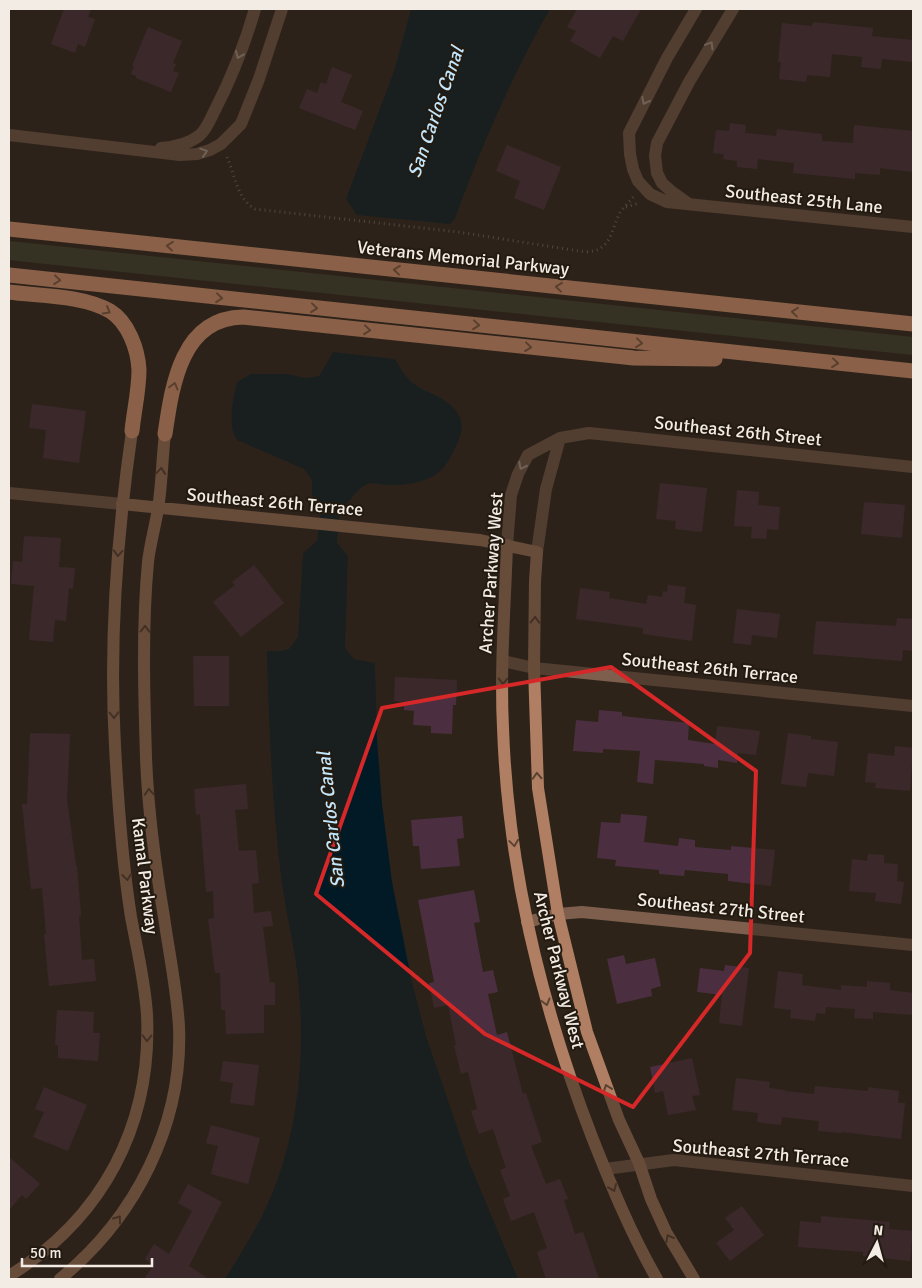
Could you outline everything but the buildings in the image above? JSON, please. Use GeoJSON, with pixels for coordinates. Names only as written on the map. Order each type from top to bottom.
{"type":"FeatureCollection","features":[{"type":"Feature","properties":{"kind":"highway","name":"Veterans Memorial Parkway"},"geometry":{"type":"LineString","coordinates":[[9,228],[913,324]]}},
{"type":"Feature","properties":{"kind":"highway"},"geometry":{"type":"LineString","coordinates":[[9,275],[913,371]]}},
{"type":"Feature","properties":{"kind":"highway"},"geometry":{"type":"LineString","coordinates":[[9,292],[90,303],[110,311],[127,328],[135,348],[139,370],[132,431]]}},
{"type":"Feature","properties":{"kind":"highway"},"geometry":{"type":"LineString","coordinates":[[165,434],[174,386],[186,350],[198,335],[214,323],[229,317],[634,358],[812,361]]}},
{"type":"Feature","properties":{"kind":"street"},"geometry":{"type":"LineString","coordinates":[[138,149],[180,145],[192,141],[202,134],[222,97],[255,9]]}},
{"type":"Feature","properties":{"kind":"street"},"geometry":{"type":"LineString","coordinates":[[9,135],[180,155],[197,154],[221,144],[241,124],[282,9]]}},
{"type":"Feature","properties":{"kind":"street","name":"Southeast 25th Lane"},"geometry":{"type":"LineString","coordinates":[[696,9],[667,58],[629,134],[633,169],[638,181],[650,194],[667,202],[913,227]]}},
{"type":"Feature","properties":{"kind":"street"},"geometry":{"type":"LineString","coordinates":[[691,205],[662,183],[657,173],[655,156],[657,143],[689,82],[733,9]]}},
{"type":"Feature","properties":{"kind":"street","name":"Kamal Parkway"},"geometry":{"type":"LineString","coordinates":[[9,1276],[27,1265],[73,1226],[101,1190],[123,1150],[134,1122],[142,1092],[146,1066],[147,1013],[131,916],[121,827],[115,744],[114,658],[117,570],[122,504],[132,431]]}},
{"type":"Feature","properties":{"kind":"street","name":"Southeast 26th Street"},"geometry":{"type":"LineString","coordinates":[[560,438],[589,433],[913,467]]}},
{"type":"Feature","properties":{"kind":"street","name":"Kamal Parkway"},"geometry":{"type":"LineString","coordinates":[[60,1279],[78,1265],[98,1244],[116,1223],[132,1199],[158,1148],[168,1119],[176,1081],[178,1012],[152,828],[144,698],[148,562],[158,509],[165,434]]}},
{"type":"Feature","properties":{"kind":"street","name":"Archer Parkway West"},"geometry":{"type":"LineString","coordinates":[[560,438],[528,455],[521,468],[512,495],[507,545],[503,661],[503,728],[508,808],[520,887],[548,1009],[574,1089],[605,1169],[635,1239],[657,1279]]}},
{"type":"Feature","properties":{"kind":"street","name":"Archer Parkway West"},"geometry":{"type":"LineString","coordinates":[[560,438],[546,490],[538,552],[535,581],[534,668],[538,788],[558,914],[587,1032],[619,1120],[639,1163],[651,1199],[666,1232],[694,1279]]}},
{"type":"Feature","properties":{"kind":"street","name":"Southeast 26th Terrace"},"geometry":{"type":"LineString","coordinates":[[9,493],[480,540],[538,552]]}},
{"type":"Feature","properties":{"kind":"street","name":"Southeast 26th Terrace"},"geometry":{"type":"LineString","coordinates":[[503,661],[534,668],[913,706]]}},
{"type":"Feature","properties":{"kind":"street","name":"Southeast 27th Street"},"geometry":{"type":"LineString","coordinates":[[527,922],[558,914],[582,912],[913,945]]}},
{"type":"Feature","properties":{"kind":"street","name":"Southeast 27th Terrace"},"geometry":{"type":"LineString","coordinates":[[605,1169],[639,1163],[674,1160],[913,1186]]}},
{"type":"Feature","properties":{"kind":"path"},"geometry":{"type":"LineString","coordinates":[[225,152],[242,198],[246,205],[255,209],[458,232],[585,252],[595,252],[603,247],[622,210]]}},
{"type":"Feature","properties":{"kind":"highlighted area"},"geometry":{"type":"Polygon","coordinates":[[[611,667],[756,771],[750,953],[633,1107],[485,1034],[316,894],[382,708],[611,667]]]}},
{"type":"Feature","properties":{"kind":"green space"},"geometry":{"type":"Polygon","coordinates":[[[9,241],[913,337],[913,355],[9,260],[9,241]]]}},
{"type":"Feature","properties":{"kind":"water","name":"San Carlos Canal"},"geometry":{"type":"Polygon","coordinates":[[[411,9],[550,9],[510,86],[475,165],[455,219],[450,224],[357,215],[346,199],[394,71],[411,9]]]}},
{"type":"Feature","properties":{"kind":"water","name":"San Carlos Canal"},"geometry":{"type":"Polygon","coordinates":[[[333,352],[395,359],[404,374],[413,383],[451,405],[456,410],[462,424],[460,436],[450,458],[438,473],[427,479],[406,484],[385,485],[370,483],[360,489],[340,510],[337,543],[348,556],[345,648],[354,659],[375,663],[377,740],[382,804],[392,882],[411,978],[426,1036],[469,1162],[518,1279],[225,1279],[260,1220],[273,1191],[284,1161],[297,1098],[301,1034],[300,1002],[297,970],[282,884],[273,797],[267,651],[289,649],[298,637],[303,553],[317,541],[321,508],[312,495],[312,480],[304,469],[237,440],[232,427],[233,403],[237,382],[251,374],[287,374],[306,378],[319,376],[333,352]]]}}]}
